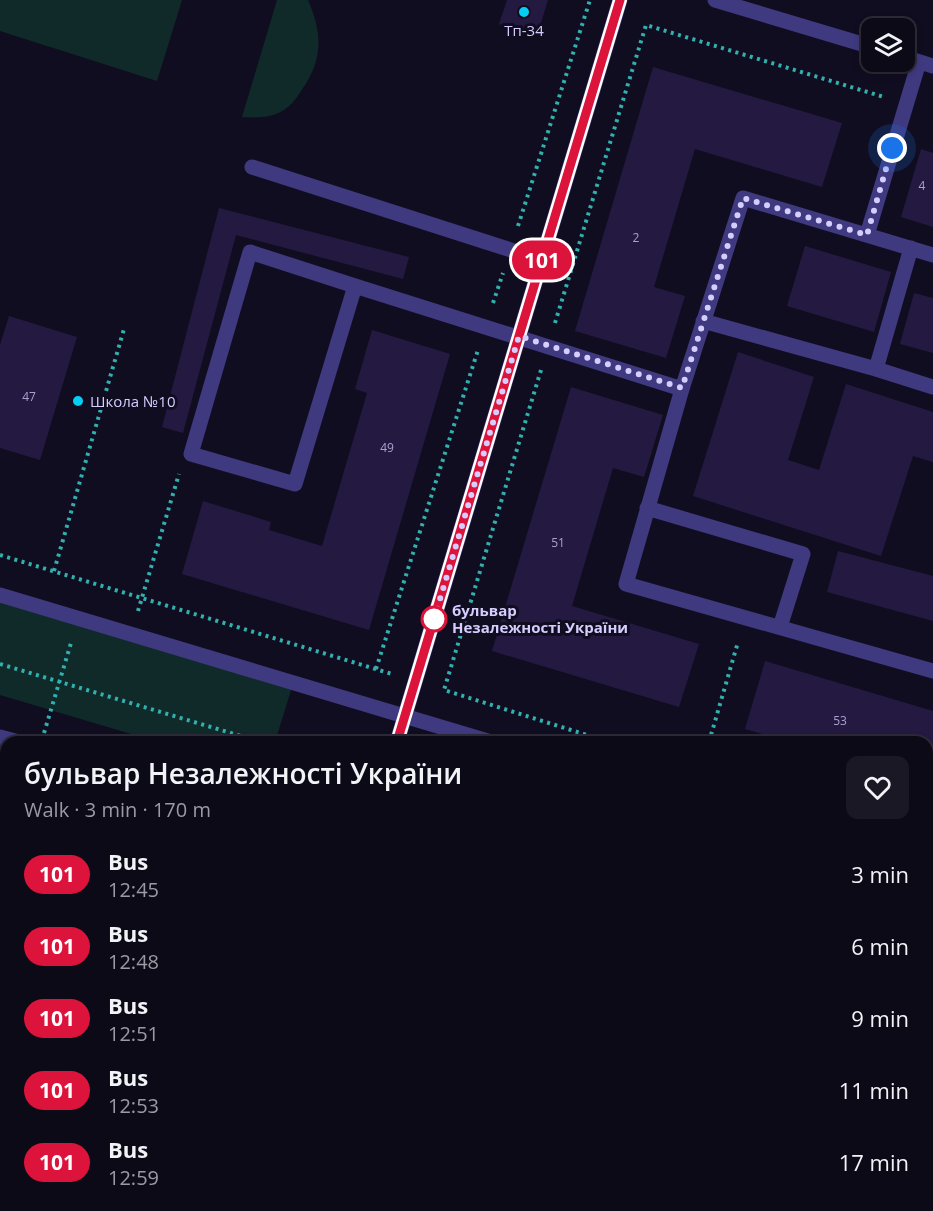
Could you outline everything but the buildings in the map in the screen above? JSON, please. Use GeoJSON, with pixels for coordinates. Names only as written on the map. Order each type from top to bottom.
{"type":"FeatureCollection","features":[{"type":"Feature","properties":{"kind":"street"},"geometry":{"type":"LineString","coordinates":[[399,736],[620,0]]}},
{"type":"Feature","properties":{"kind":"street"},"geometry":{"type":"LineString","coordinates":[[715,0],[861,44]]}},
{"type":"Feature","properties":{"kind":"street"},"geometry":{"type":"LineString","coordinates":[[867,235],[919,62]]}},
{"type":"Feature","properties":{"kind":"street"},"geometry":{"type":"LineString","coordinates":[[252,168],[542,260]]}},
{"type":"Feature","properties":{"kind":"street"},"geometry":{"type":"LineString","coordinates":[[933,255],[743,198],[682,388],[626,584],[933,671]]}},
{"type":"Feature","properties":{"kind":"street"},"geometry":{"type":"LineString","coordinates":[[876,369],[911,248]]}},
{"type":"Feature","properties":{"kind":"street"},"geometry":{"type":"LineString","coordinates":[[355,286],[295,484],[191,454],[249,252],[682,388]]}},
{"type":"Feature","properties":{"kind":"street"},"geometry":{"type":"LineString","coordinates":[[703,321],[933,387]]}},
{"type":"Feature","properties":{"kind":"street"},"geometry":{"type":"LineString","coordinates":[[647,508],[802,554],[780,627]]}},
{"type":"Feature","properties":{"kind":"street"},"geometry":{"type":"LineString","coordinates":[[0,596],[470,736]]}},
{"type":"Feature","properties":{"kind":"path"},"geometry":{"type":"LineString","coordinates":[[54,571],[124,329]]}},
{"type":"Feature","properties":{"kind":"path"},"geometry":{"type":"LineString","coordinates":[[131,634],[183,462],[191,454]]}},
{"type":"Feature","properties":{"kind":"path"},"geometry":{"type":"LineString","coordinates":[[0,555],[444,690]]}},
{"type":"Feature","properties":{"kind":"path"},"geometry":{"type":"LineString","coordinates":[[711,736],[746,617]]}},
{"type":"Feature","properties":{"kind":"path"},"geometry":{"type":"LineString","coordinates":[[43,736],[79,619]]}},
{"type":"Feature","properties":{"kind":"path"},"geometry":{"type":"LineString","coordinates":[[0,664],[241,736]]}},
{"type":"Feature","properties":{"kind":"green space"},"geometry":{"type":"Polygon","coordinates":[[[0,0],[182,0],[157,81],[0,31],[0,0]]]}},
{"type":"Feature","properties":{"kind":"green space"},"geometry":{"type":"Polygon","coordinates":[[[277,0],[308,0],[318,36],[317,58],[308,80],[288,107],[268,116],[242,117],[277,0]]]}},
{"type":"Feature","properties":{"kind":"green space"},"geometry":{"type":"Polygon","coordinates":[[[0,600],[292,687],[277,736],[138,736],[0,695],[0,600]]]}},
{"type":"Feature","properties":{"kind":"bus line","name":"101"},"geometry":{"type":"LineString","coordinates":[[399,736],[620,0]]}},
{"type":"Feature","properties":{"kind":"place","name":"Тп-34"},"geometry":{"type":"Point","coordinates":[524,12]}},
{"type":"Feature","properties":{"kind":"place","name":"Школа №10"},"geometry":{"type":"Point","coordinates":[78,401]}},
{"type":"Feature","properties":{"kind":"place","name":"бульвар Незалежності України"},"geometry":{"type":"Point","coordinates":[434,619]}},
{"type":"Feature","properties":{"kind":"route"},"geometry":{"type":"LineString","coordinates":[[434,619],[519,336],[682,388],[743,198],[867,235],[892,148]]}}]}
